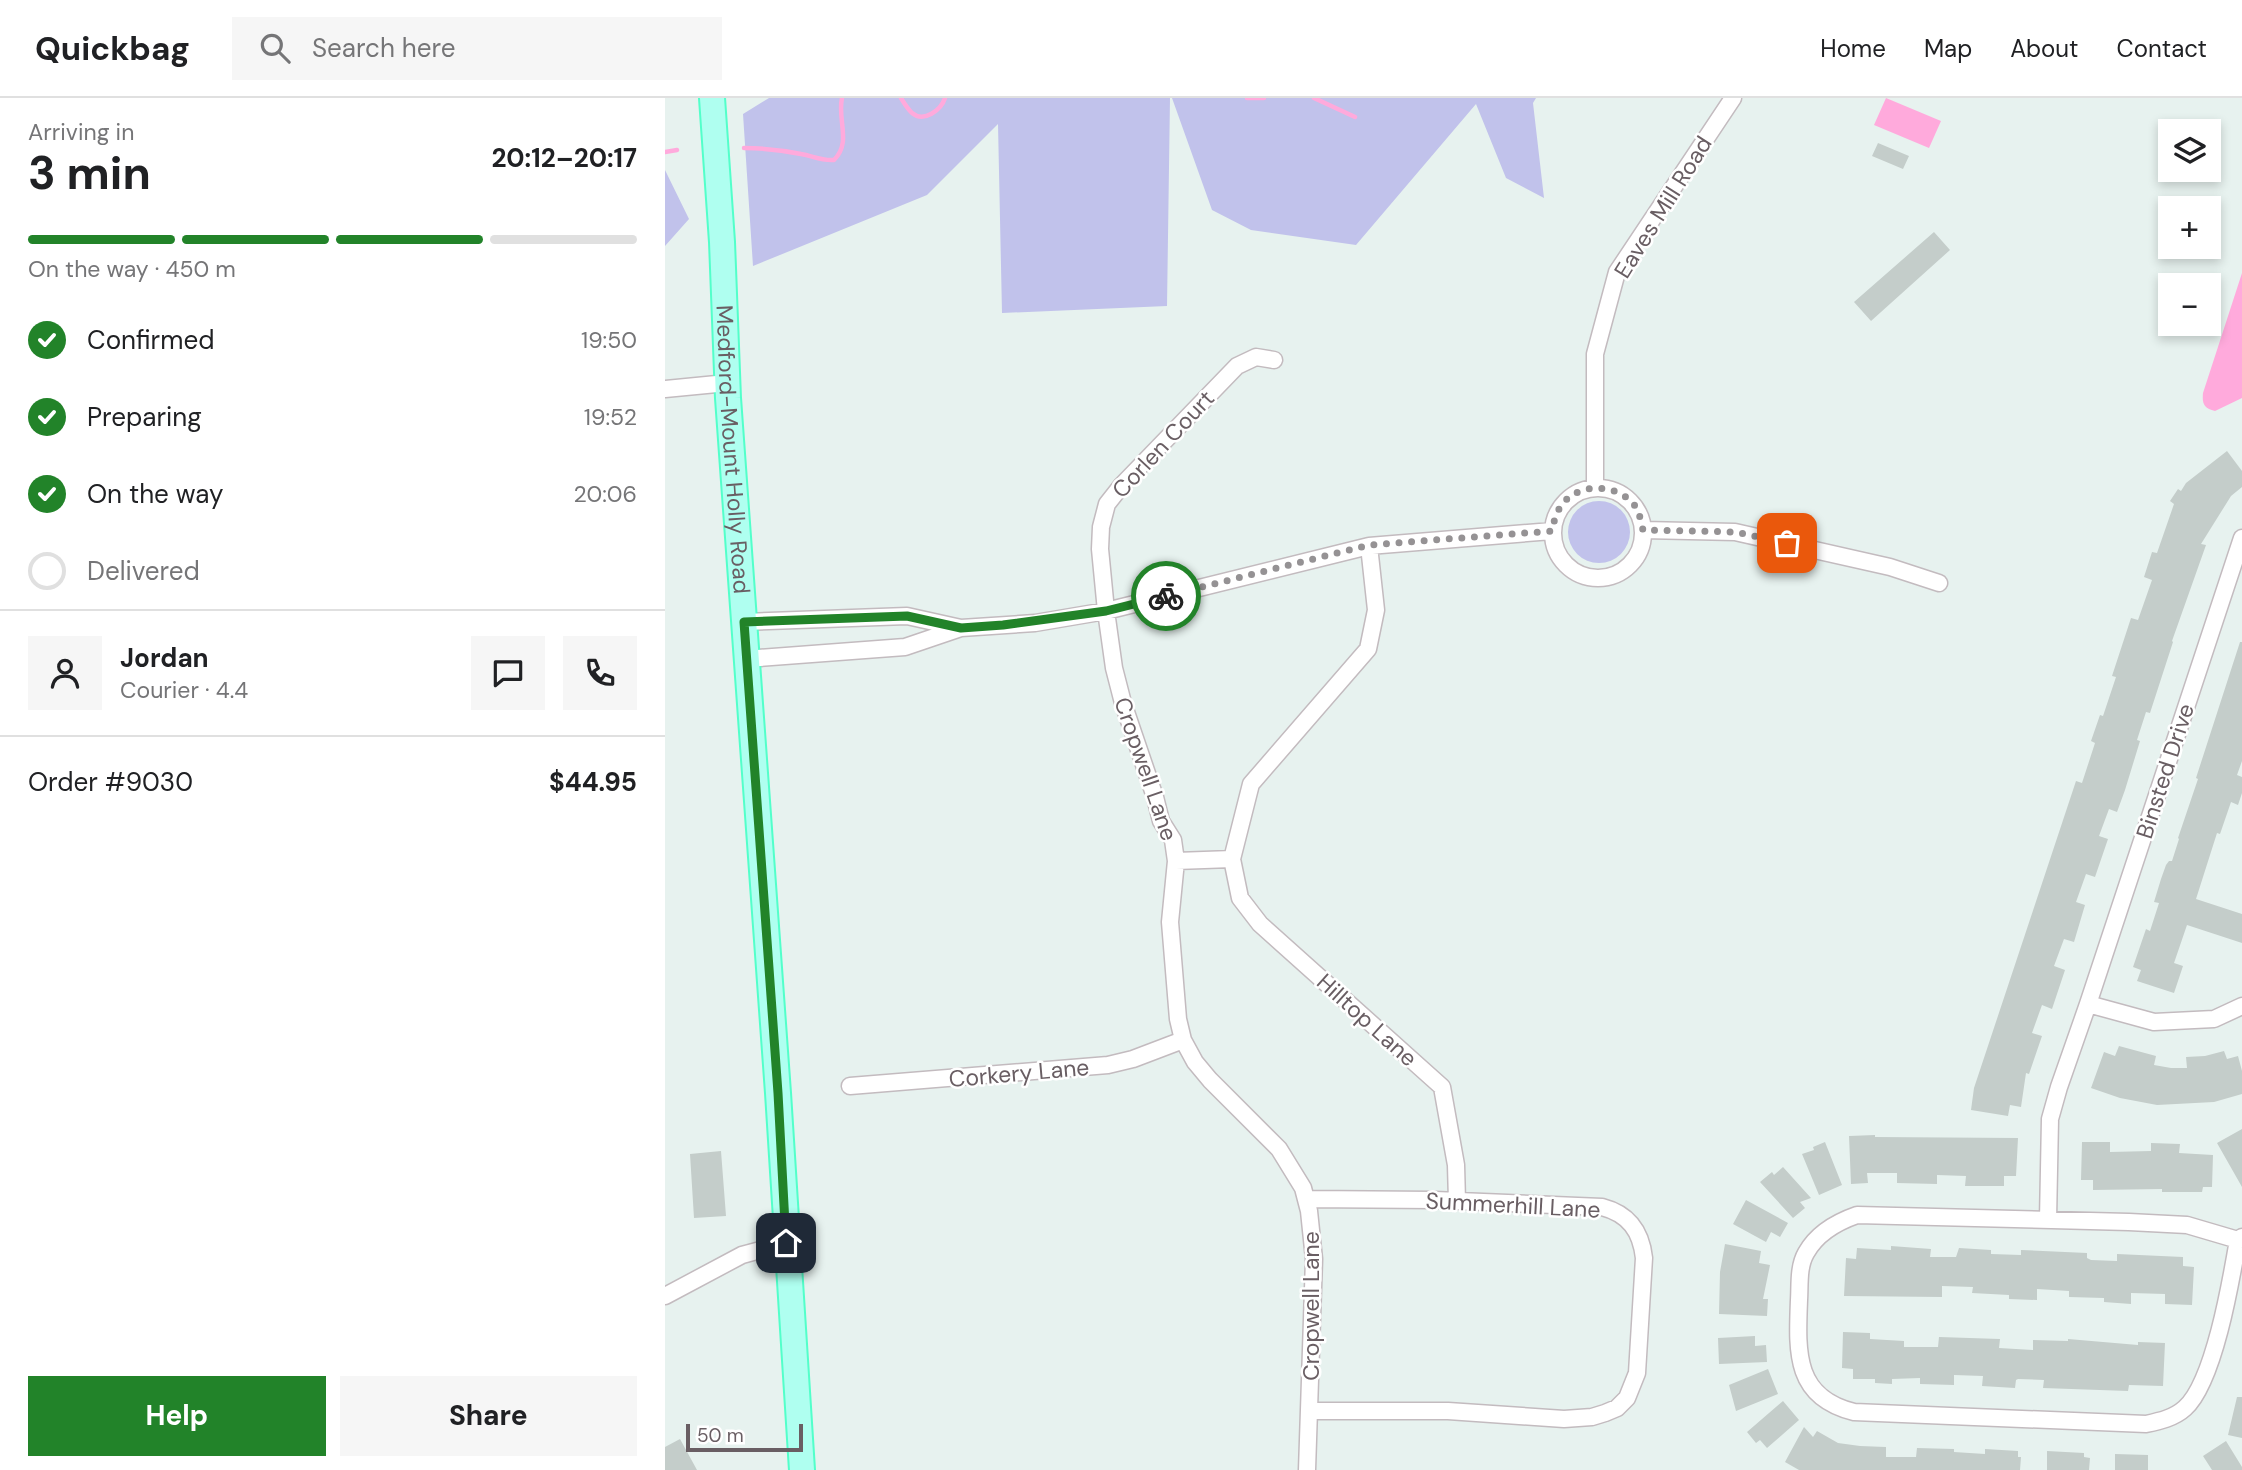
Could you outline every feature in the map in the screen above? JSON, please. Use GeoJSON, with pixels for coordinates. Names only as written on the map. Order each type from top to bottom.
{"type":"FeatureCollection","features":[{"type":"Feature","properties":{"kind":"main road","name":"Medford-Mount Holly Road"},"geometry":{"type":"LineString","coordinates":[[712,98],[722,242],[727,383],[802,1470]]}},
{"type":"Feature","properties":{"kind":"street","name":"Eaves Mill Road"},"geometry":{"type":"LineString","coordinates":[[1595,487],[1595,354],[1617,272],[1733,98]]}},
{"type":"Feature","properties":{"kind":"street","name":"Corlen Court"},"geometry":{"type":"LineString","coordinates":[[1106,611],[1100,549],[1103,516],[1107,504],[1229,374],[1246,360],[1256,357],[1274,360]]}},
{"type":"Feature","properties":{"kind":"street"},"geometry":{"type":"LineString","coordinates":[[665,389],[727,383]]}},
{"type":"Feature","properties":{"kind":"street"},"geometry":{"type":"LineString","coordinates":[[1595,487],[1618,492],[1636,508],[1643,530],[1641,547],[1633,562],[1619,573],[1602,578],[1583,576],[1566,566],[1555,550],[1552,531],[1556,514],[1565,500],[1579,491],[1595,487]]}},
{"type":"Feature","properties":{"kind":"street"},"geometry":{"type":"LineString","coordinates":[[1643,530],[1735,532],[1890,567],[1939,583]]}},
{"type":"Feature","properties":{"kind":"street"},"geometry":{"type":"LineString","coordinates":[[746,659],[905,647],[961,628],[1035,622],[1106,611],[1369,545],[1552,531]]}},
{"type":"Feature","properties":{"kind":"street","name":"Binsted Drive"},"geometry":{"type":"LineString","coordinates":[[2048,1220],[2050,1119],[2059,1087],[2242,538]]}},
{"type":"Feature","properties":{"kind":"street","name":"Hilltop Lane"},"geometry":{"type":"LineString","coordinates":[[1369,545],[1376,610],[1368,649],[1251,784],[1232,859],[1240,898],[1260,924],[1442,1087],[1456,1166],[1457,1201]]}},
{"type":"Feature","properties":{"kind":"street","name":"Cropwell Lane"},"geometry":{"type":"LineString","coordinates":[[1106,611],[1114,668],[1123,704],[1161,821],[1173,839],[1176,861],[1170,922],[1175,996],[1183,1040],[1195,1062],[1210,1080],[1279,1149],[1303,1188],[1306,1199],[1313,1235],[1314,1259],[1307,1470]]}},
{"type":"Feature","properties":{"kind":"street"},"geometry":{"type":"LineString","coordinates":[[744,622],[907,616],[961,628]]}},
{"type":"Feature","properties":{"kind":"street"},"geometry":{"type":"LineString","coordinates":[[1176,861],[1232,859]]}},
{"type":"Feature","properties":{"kind":"street"},"geometry":{"type":"LineString","coordinates":[[2088,1004],[2154,1023],[2214,1019],[2242,1006]]}},
{"type":"Feature","properties":{"kind":"street","name":"Corkery Lane"},"geometry":{"type":"LineString","coordinates":[[850,1086],[1108,1065],[1133,1059],[1183,1040]]}},
{"type":"Feature","properties":{"kind":"street","name":"Summerhill Lane"},"geometry":{"type":"LineString","coordinates":[[1306,1199],[1602,1207],[1623,1215],[1632,1223],[1642,1244],[1644,1258],[1637,1373],[1627,1398],[1617,1408],[1578,1418],[1448,1411],[1310,1411]]}},
{"type":"Feature","properties":{"kind":"street"},"geometry":{"type":"LineString","coordinates":[[1857,1215],[2186,1225],[2240,1239],[2207,1374],[2199,1392],[2184,1409],[2167,1420],[2146,1424],[1854,1412],[1834,1407],[1811,1387],[1800,1364],[1797,1340],[1801,1264],[1807,1251],[1837,1222],[1857,1215]]}},
{"type":"Feature","properties":{"kind":"street"},"geometry":{"type":"LineString","coordinates":[[665,1296],[743,1255],[786,1243]]}},
{"type":"Feature","properties":{"kind":"shaded area"},"geometry":{"type":"Polygon","coordinates":[[[769,98],[1170,98],[1167,306],[1002,313],[998,124],[927,195],[753,266],[743,114],[769,98]]]}},
{"type":"Feature","properties":{"kind":"shaded area"},"geometry":{"type":"Polygon","coordinates":[[[1172,98],[1536,98],[1533,103],[1544,198],[1506,178],[1476,104],[1356,245],[1251,230],[1212,210],[1172,98]]]}},
{"type":"Feature","properties":{"kind":"shaded area"},"geometry":{"type":"Polygon","coordinates":[[[1886,98],[1941,121],[1929,148],[1874,125],[1886,98]]]}},
{"type":"Feature","properties":{"kind":"shaded area"},"geometry":{"type":"Polygon","coordinates":[[[665,170],[689,219],[665,246],[665,170]]]}},
{"type":"Feature","properties":{"kind":"shaded area"},"geometry":{"type":"Polygon","coordinates":[[[2242,273],[2242,398],[2215,411],[2205,405],[2203,393],[2242,273]]]}},
{"type":"Feature","properties":{"kind":"shaded area"},"geometry":{"type":"Polygon","coordinates":[[[1599,501],[1611,503],[1621,510],[1628,520],[1628,544],[1621,554],[1611,561],[1599,563],[1587,561],[1577,554],[1570,544],[1568,532],[1570,520],[1577,510],[1587,503],[1599,501]]]}},
{"type":"Feature","properties":{"kind":"building"},"geometry":{"type":"Polygon","coordinates":[[[1878,143],[1909,156],[1903,169],[1872,156],[1878,143]]]}},
{"type":"Feature","properties":{"kind":"building"},"geometry":{"type":"Polygon","coordinates":[[[1934,232],[1950,250],[1871,321],[1854,302],[1934,232]]]}},
{"type":"Feature","properties":{"kind":"building"},"geometry":{"type":"Polygon","coordinates":[[[2227,451],[2242,471],[2242,487],[2231,496],[2201,544],[2206,545],[2150,713],[2146,712],[2125,790],[2117,812],[2109,809],[2099,836],[2108,839],[2095,877],[2086,874],[2076,902],[2085,905],[2074,942],[2064,939],[2054,966],[2065,970],[2052,1009],[2042,1005],[2032,1033],[2042,1036],[2029,1074],[2026,1073],[2021,1107],[2010,1105],[2008,1116],[1971,1110],[1974,1088],[2076,781],[2082,783],[2095,743],[2091,741],[2116,677],[2112,676],[2131,618],[2138,620],[2152,580],[2144,577],[2152,552],[2157,553],[2174,504],[2170,501],[2178,489],[2181,491],[2186,483],[2227,451]]]}},
{"type":"Feature","properties":{"kind":"building"},"geometry":{"type":"Polygon","coordinates":[[[2240,642],[2242,761],[2237,775],[2242,777],[2242,793],[2238,805],[2231,802],[2220,834],[2217,833],[2196,899],[2242,914],[2242,943],[2187,925],[2174,963],[2183,966],[2174,993],[2137,981],[2141,970],[2133,967],[2146,929],[2150,931],[2159,903],[2154,902],[2161,879],[2166,865],[2172,861],[2240,642]]]}},
{"type":"Feature","properties":{"kind":"building"},"geometry":{"type":"Polygon","coordinates":[[[2119,1046],[2156,1056],[2154,1065],[2171,1068],[2187,1068],[2186,1057],[2224,1051],[2227,1059],[2238,1056],[2242,1071],[2242,1094],[2214,1102],[2157,1105],[2120,1098],[2091,1088],[2104,1052],[2115,1056],[2119,1046]]]}},
{"type":"Feature","properties":{"kind":"building"},"geometry":{"type":"Polygon","coordinates":[[[2242,1129],[2242,1187],[2217,1143],[2242,1129]]]}},
{"type":"Feature","properties":{"kind":"building"},"geometry":{"type":"Polygon","coordinates":[[[1849,1136],[2018,1138],[2016,1176],[2004,1176],[2004,1186],[1965,1186],[1966,1176],[1937,1175],[1937,1184],[1897,1183],[1897,1173],[1867,1173],[1868,1183],[1851,1184],[1849,1136]]]}},
{"type":"Feature","properties":{"kind":"building"},"geometry":{"type":"Polygon","coordinates":[[[1825,1142],[1842,1185],[1819,1195],[1802,1154],[1825,1142]]]}},
{"type":"Feature","properties":{"kind":"building"},"geometry":{"type":"Polygon","coordinates":[[[2082,1142],[2110,1142],[2110,1152],[2151,1151],[2151,1143],[2180,1144],[2179,1153],[2213,1155],[2212,1187],[2203,1187],[2202,1192],[2162,1192],[2162,1189],[2093,1190],[2093,1180],[2081,1180],[2082,1142]]]}},
{"type":"Feature","properties":{"kind":"building"},"geometry":{"type":"Polygon","coordinates":[[[721,1151],[726,1216],[694,1218],[690,1154],[721,1151]]]}},
{"type":"Feature","properties":{"kind":"building"},"geometry":{"type":"Polygon","coordinates":[[[1783,1167],[1811,1198],[1800,1202],[1805,1208],[1793,1218],[1760,1182],[1783,1167]]]}},
{"type":"Feature","properties":{"kind":"building"},"geometry":{"type":"Polygon","coordinates":[[[1746,1200],[1788,1223],[1780,1237],[1771,1232],[1766,1242],[1733,1224],[1746,1200]]]}},
{"type":"Feature","properties":{"kind":"building"},"geometry":{"type":"Polygon","coordinates":[[[1725,1244],[1761,1251],[1759,1263],[1770,1265],[1763,1299],[1768,1299],[1767,1316],[1719,1314],[1720,1272],[1725,1244]]]}},
{"type":"Feature","properties":{"kind":"building"},"geometry":{"type":"Polygon","coordinates":[[[1891,1246],[1931,1249],[1930,1257],[1956,1257],[1959,1248],[1991,1250],[1991,1254],[2021,1255],[2021,1250],[2087,1253],[2087,1258],[2091,1260],[2117,1261],[2117,1254],[2183,1257],[2183,1266],[2194,1267],[2192,1305],[2165,1304],[2165,1294],[2131,1293],[2131,1304],[2104,1302],[2104,1298],[2069,1297],[2069,1291],[2037,1289],[2037,1300],[2009,1299],[2009,1295],[1972,1293],[1973,1287],[1942,1286],[1942,1297],[1844,1296],[1846,1258],[1856,1259],[1857,1248],[1891,1250],[1891,1246]]]}},
{"type":"Feature","properties":{"kind":"building"},"geometry":{"type":"Polygon","coordinates":[[[1843,1332],[1870,1333],[1870,1339],[1904,1341],[1904,1347],[1938,1347],[1939,1337],[2000,1339],[1999,1348],[2033,1350],[2033,1340],[2068,1339],[2138,1345],[2138,1342],[2165,1343],[2163,1386],[2129,1385],[2128,1391],[2043,1388],[2044,1380],[2018,1379],[2015,1388],[1982,1386],[1983,1376],[1954,1375],[1954,1385],[1920,1384],[1920,1378],[1892,1379],[1892,1384],[1875,1383],[1875,1379],[1853,1379],[1853,1369],[1842,1368],[1843,1332]]]}},
{"type":"Feature","properties":{"kind":"building"},"geometry":{"type":"Polygon","coordinates":[[[1755,1336],[1755,1346],[1766,1345],[1767,1362],[1719,1364],[1718,1338],[1755,1336]]]}},
{"type":"Feature","properties":{"kind":"building"},"geometry":{"type":"Polygon","coordinates":[[[1768,1369],[1778,1394],[1736,1411],[1729,1385],[1768,1369]]]}},
{"type":"Feature","properties":{"kind":"building"},"geometry":{"type":"Polygon","coordinates":[[[2237,1397],[2242,1397],[2242,1438],[2228,1435],[2237,1397]]]}},
{"type":"Feature","properties":{"kind":"building"},"geometry":{"type":"Polygon","coordinates":[[[1783,1401],[1799,1420],[1767,1448],[1760,1440],[1756,1443],[1747,1432],[1783,1401]]]}},
{"type":"Feature","properties":{"kind":"building"},"geometry":{"type":"Polygon","coordinates":[[[1804,1427],[1813,1437],[1817,1431],[1838,1443],[1886,1447],[1886,1457],[1916,1457],[1917,1448],[1954,1449],[1954,1452],[1985,1454],[1985,1449],[2018,1451],[2018,1457],[2021,1457],[2020,1470],[1799,1470],[1785,1462],[1804,1427]]]}},
{"type":"Feature","properties":{"kind":"building"},"geometry":{"type":"Polygon","coordinates":[[[680,1439],[697,1470],[665,1470],[665,1447],[680,1439]]]}},
{"type":"Feature","properties":{"kind":"building"},"geometry":{"type":"Polygon","coordinates":[[[2226,1441],[2242,1470],[2212,1470],[2203,1456],[2226,1441]]]}},
{"type":"Feature","properties":{"kind":"building"},"geometry":{"type":"Polygon","coordinates":[[[2047,1451],[2084,1453],[2084,1457],[2090,1458],[2089,1470],[2047,1470],[2047,1451]]]}},
{"type":"Feature","properties":{"kind":"building"},"geometry":{"type":"Polygon","coordinates":[[[2115,1454],[2148,1455],[2148,1470],[2115,1470],[2115,1454]]]}},
{"type":"Feature","properties":{"kind":"waterway"},"geometry":{"type":"LineString","coordinates":[[744,148],[779,150],[834,160],[842,146],[842,98]]}},
{"type":"Feature","properties":{"kind":"waterway"},"geometry":{"type":"LineString","coordinates":[[901,98],[912,113],[922,117],[936,111],[945,98]]}},
{"type":"Feature","properties":{"kind":"waterway"},"geometry":{"type":"LineString","coordinates":[[1247,98],[1264,98]]}},
{"type":"Feature","properties":{"kind":"waterway"},"geometry":{"type":"LineString","coordinates":[[1314,98],[1355,117]]}},
{"type":"Feature","properties":{"kind":"waterway"},"geometry":{"type":"LineString","coordinates":[[665,152],[677,150]]}},
{"type":"Feature","properties":{"kind":"way so far"},"geometry":{"type":"LineString","coordinates":[[1166,596],[1369,545],[1552,531],[1556,514],[1565,500],[1579,491],[1595,487],[1618,492],[1636,508],[1643,530],[1735,532],[1787,543]]}},
{"type":"Feature","properties":{"kind":"route"},"geometry":{"type":"LineString","coordinates":[[786,1243],[778,1093],[744,622],[907,616],[961,628],[1062,619],[1166,596]]}}]}
